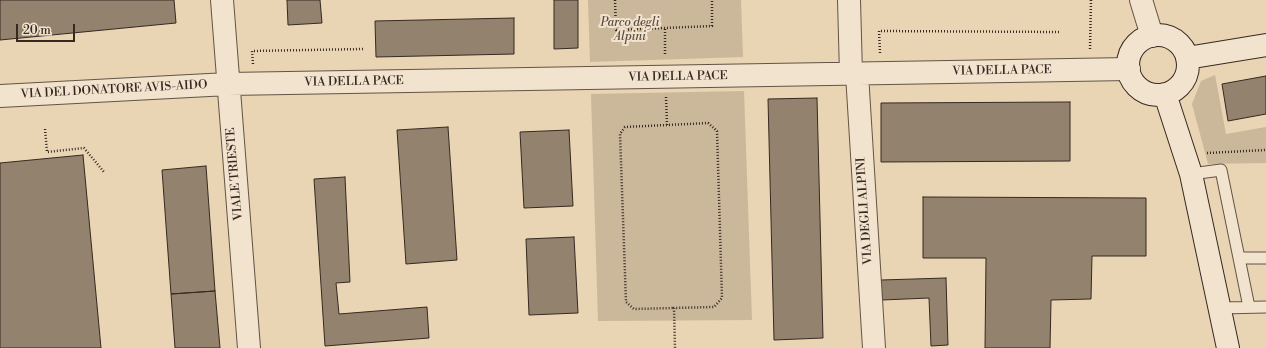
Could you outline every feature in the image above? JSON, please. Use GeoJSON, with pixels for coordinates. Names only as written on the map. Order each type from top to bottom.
{"type":"FeatureCollection","features":[{"type":"Feature","properties":{"kind":"street","name":"VIALE TRIESTE"},"geometry":{"type":"LineString","coordinates":[[222,0],[249,348]]}},
{"type":"Feature","properties":{"kind":"street","name":"VIA DEGLI ALPINI"},"geometry":{"type":"LineString","coordinates":[[849,0],[874,348]]}},
{"type":"Feature","properties":{"kind":"street"},"geometry":{"type":"LineString","coordinates":[[1141,0],[1152,36]]}},
{"type":"Feature","properties":{"kind":"street"},"geometry":{"type":"LineString","coordinates":[[1152,36],[1167,36],[1176,41],[1184,48],[1187,58],[1188,72],[1184,80],[1178,87],[1166,94],[1161,95],[1151,94],[1142,90],[1135,83],[1130,74],[1128,64],[1130,55],[1135,46],[1143,39],[1152,36]]}},
{"type":"Feature","properties":{"kind":"street"},"geometry":{"type":"LineString","coordinates":[[1187,58],[1266,45]]}},
{"type":"Feature","properties":{"kind":"street","name":"VIA DELLA PACE"},"geometry":{"type":"LineString","coordinates":[[228,84],[1129,69]]}},
{"type":"Feature","properties":{"kind":"street","name":"VIA DEL DONATORE AVIS-AIDO"},"geometry":{"type":"LineString","coordinates":[[0,96],[228,84]]}},
{"type":"Feature","properties":{"kind":"street"},"geometry":{"type":"LineString","coordinates":[[1166,94],[1191,174],[1228,348]]}},
{"type":"Feature","properties":{"kind":"lane"},"geometry":{"type":"LineString","coordinates":[[1191,174],[1221,170],[1249,307]]}},
{"type":"Feature","properties":{"kind":"lane"},"geometry":{"type":"LineString","coordinates":[[1239,258],[1266,258]]}},
{"type":"Feature","properties":{"kind":"lane"},"geometry":{"type":"LineString","coordinates":[[1220,308],[1266,308]]}},
{"type":"Feature","properties":{"kind":"path"},"geometry":{"type":"LineString","coordinates":[[615,0],[616,30],[712,26],[712,0]]}},
{"type":"Feature","properties":{"kind":"path"},"geometry":{"type":"LineString","coordinates":[[1090,70],[1091,0]]}},
{"type":"Feature","properties":{"kind":"path"},"geometry":{"type":"LineString","coordinates":[[664,28],[667,125]]}},
{"type":"Feature","properties":{"kind":"path"},"geometry":{"type":"LineString","coordinates":[[880,59],[879,31],[1060,32]]}},
{"type":"Feature","properties":{"kind":"path"},"geometry":{"type":"LineString","coordinates":[[253,69],[252,51],[363,48]]}},
{"type":"Feature","properties":{"kind":"path"},"geometry":{"type":"LineString","coordinates":[[708,123],[717,131],[722,298],[714,307],[634,309],[626,302],[620,134],[625,127],[667,125],[708,123]]}},
{"type":"Feature","properties":{"kind":"path"},"geometry":{"type":"LineString","coordinates":[[45,129],[47,152],[84,148],[104,172]]}},
{"type":"Feature","properties":{"kind":"path"},"geometry":{"type":"LineString","coordinates":[[1184,154],[1266,150]]}},
{"type":"Feature","properties":{"kind":"path"},"geometry":{"type":"LineString","coordinates":[[674,308],[675,348]]}},
{"type":"Feature","properties":{"kind":"green space","name":"Parco degli Alpini"},"geometry":{"type":"Polygon","coordinates":[[[588,0],[741,0],[743,57],[590,62],[588,0]]]}},
{"type":"Feature","properties":{"kind":"green space"},"geometry":{"type":"Polygon","coordinates":[[[1215,75],[1226,134],[1266,127],[1266,163],[1208,164],[1192,104],[1201,81],[1215,75]]]}},
{"type":"Feature","properties":{"kind":"green space"},"geometry":{"type":"Polygon","coordinates":[[[744,91],[752,320],[598,321],[591,94],[744,91]]]}},
{"type":"Feature","properties":{"kind":"building"},"geometry":{"type":"Polygon","coordinates":[[[0,0],[174,0],[176,23],[0,40],[0,0]]]}},
{"type":"Feature","properties":{"kind":"building"},"geometry":{"type":"Polygon","coordinates":[[[287,0],[320,0],[322,23],[288,25],[287,0]]]}},
{"type":"Feature","properties":{"kind":"building"},"geometry":{"type":"Polygon","coordinates":[[[554,0],[578,0],[578,48],[554,49],[554,0]]]}},
{"type":"Feature","properties":{"kind":"building"},"geometry":{"type":"Polygon","coordinates":[[[514,18],[514,54],[376,57],[375,21],[514,18]]]}},
{"type":"Feature","properties":{"kind":"building"},"geometry":{"type":"Polygon","coordinates":[[[1266,76],[1266,114],[1228,121],[1222,84],[1266,76]]]}},
{"type":"Feature","properties":{"kind":"building"},"geometry":{"type":"Polygon","coordinates":[[[817,98],[823,338],[774,340],[768,99],[817,98]]]}},
{"type":"Feature","properties":{"kind":"building"},"geometry":{"type":"Polygon","coordinates":[[[1070,102],[1070,161],[881,162],[881,103],[1070,102]]]}},
{"type":"Feature","properties":{"kind":"building"},"geometry":{"type":"Polygon","coordinates":[[[448,127],[457,260],[406,264],[397,130],[448,127]]]}},
{"type":"Feature","properties":{"kind":"building"},"geometry":{"type":"Polygon","coordinates":[[[569,130],[573,206],[524,208],[520,132],[569,130]]]}},
{"type":"Feature","properties":{"kind":"building"},"geometry":{"type":"Polygon","coordinates":[[[83,155],[101,348],[0,348],[0,163],[83,155]]]}},
{"type":"Feature","properties":{"kind":"building"},"geometry":{"type":"Polygon","coordinates":[[[206,166],[215,291],[171,294],[162,170],[206,166]]]}},
{"type":"Feature","properties":{"kind":"building"},"geometry":{"type":"Polygon","coordinates":[[[345,177],[350,282],[336,283],[339,314],[427,307],[429,338],[325,346],[314,179],[345,177]]]}},
{"type":"Feature","properties":{"kind":"building"},"geometry":{"type":"Polygon","coordinates":[[[923,197],[1146,198],[1146,256],[1092,256],[1091,299],[1051,300],[1050,348],[985,348],[986,258],[923,258],[923,197]]]}},
{"type":"Feature","properties":{"kind":"building"},"geometry":{"type":"Polygon","coordinates":[[[574,237],[578,313],[529,315],[526,239],[574,237]]]}},
{"type":"Feature","properties":{"kind":"building"},"geometry":{"type":"Polygon","coordinates":[[[946,278],[948,345],[931,346],[929,298],[882,300],[881,280],[946,278]]]}},
{"type":"Feature","properties":{"kind":"building"},"geometry":{"type":"Polygon","coordinates":[[[215,291],[220,348],[175,348],[171,294],[215,291]]]}}]}
